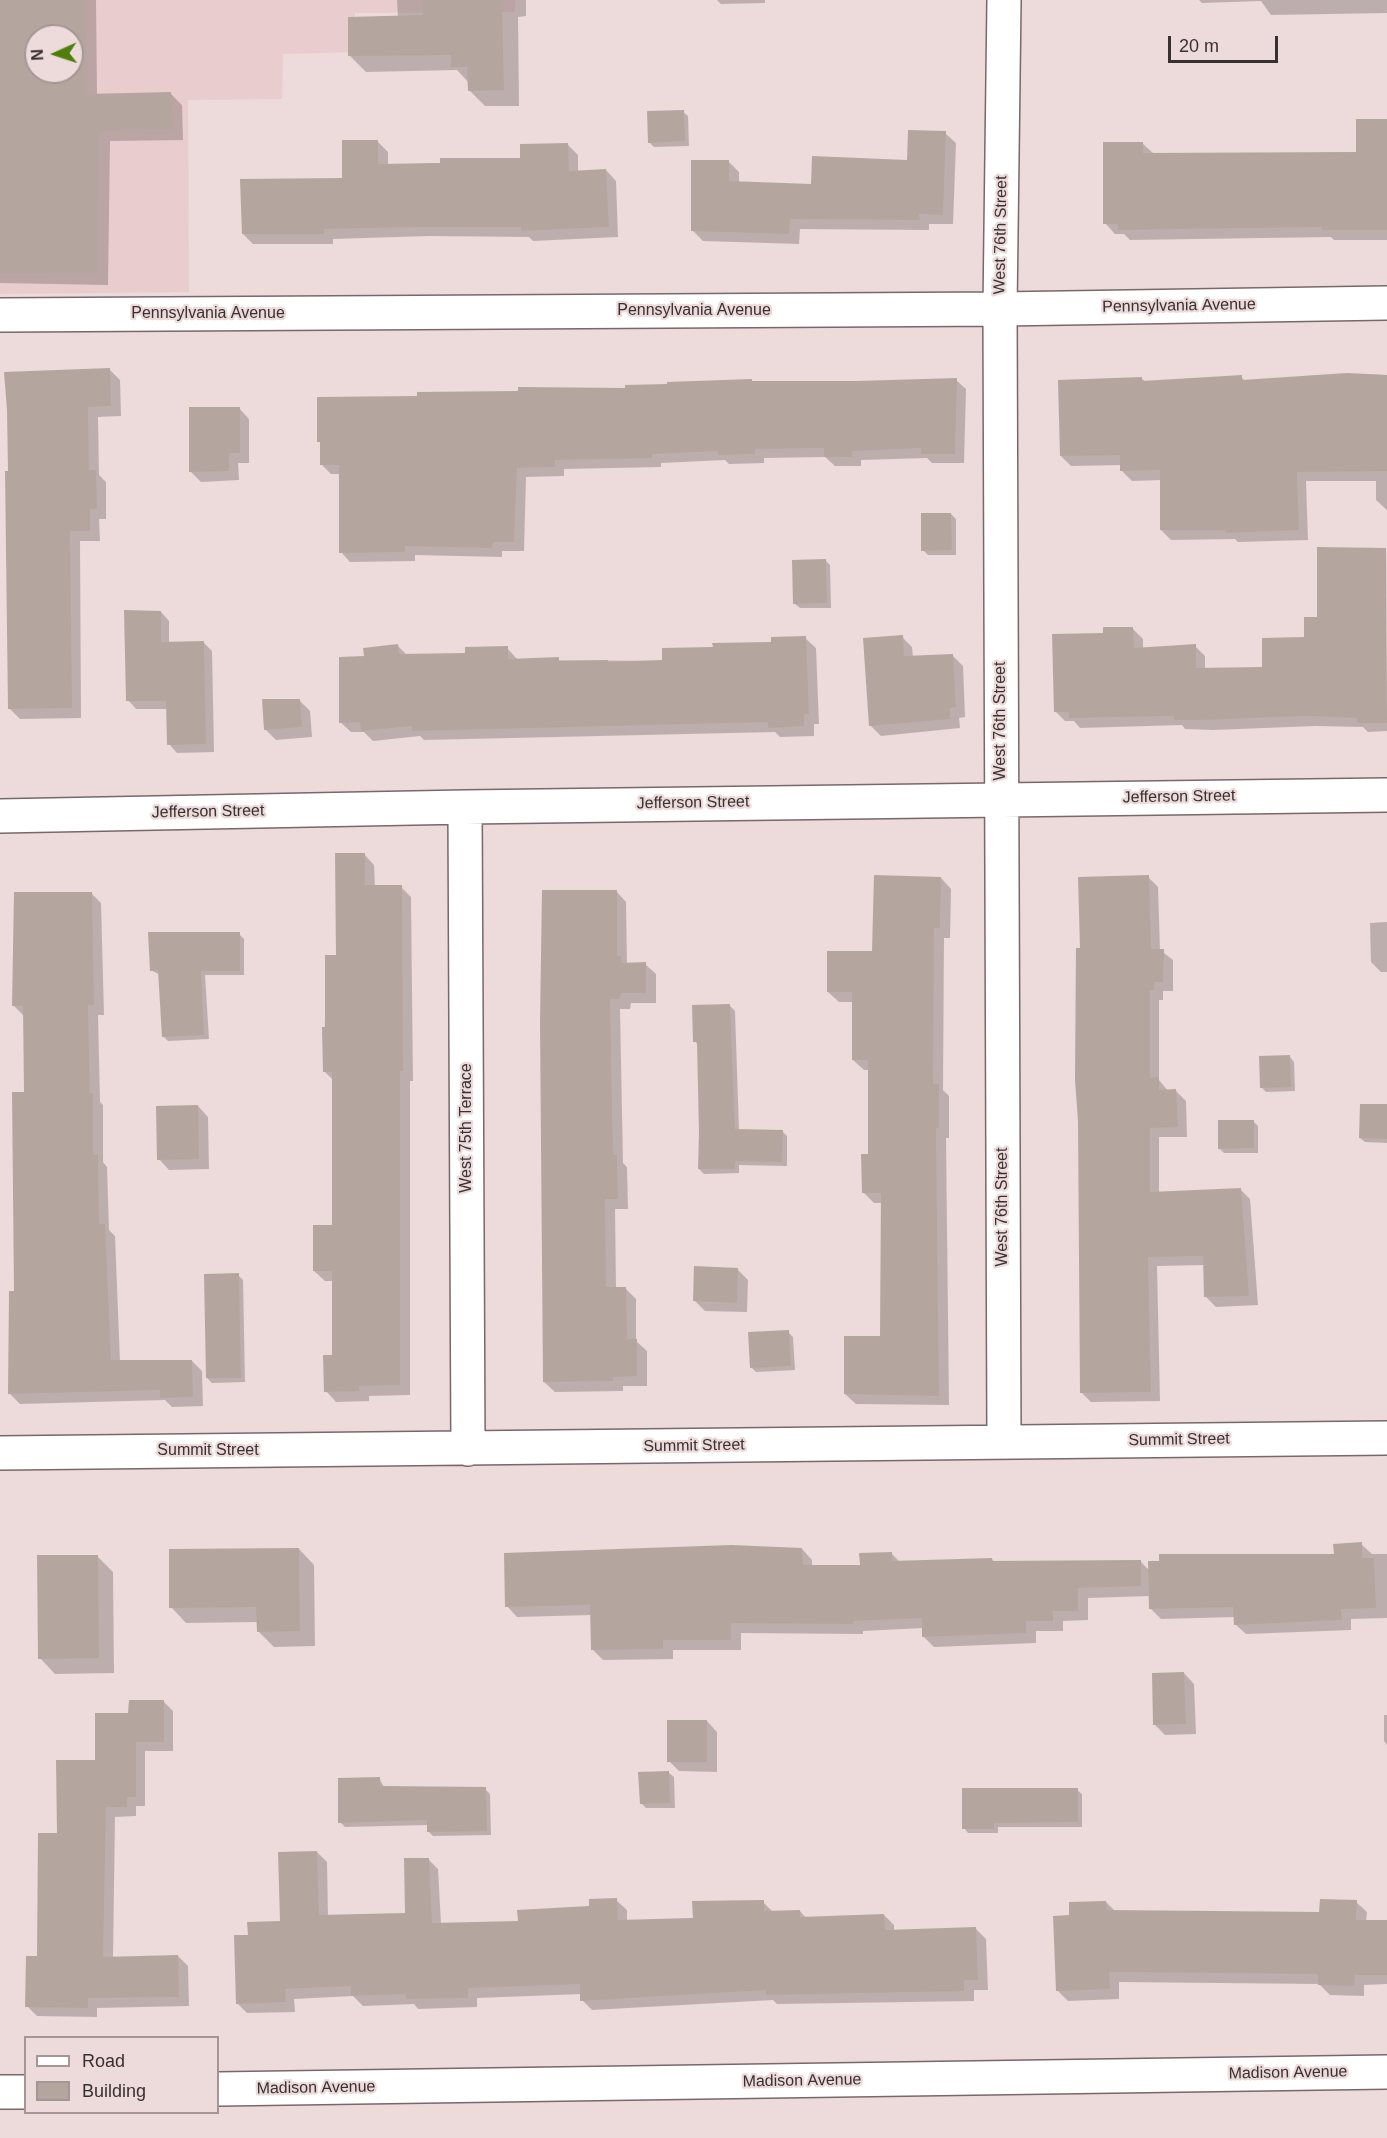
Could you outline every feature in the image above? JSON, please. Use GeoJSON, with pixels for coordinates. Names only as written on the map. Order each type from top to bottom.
{"type":"FeatureCollection","features":[{"type":"Feature","properties":{"kind":"street","name":"West 76th Street"},"geometry":{"type":"LineString","coordinates":[[1004,0],[1000,309],[1004,1442]]}},
{"type":"Feature","properties":{"kind":"street","name":"Pennsylvania Avenue"},"geometry":{"type":"LineString","coordinates":[[0,315],[1000,309],[1387,303]]}},
{"type":"Feature","properties":{"kind":"street","name":"Jefferson Street"},"geometry":{"type":"LineString","coordinates":[[0,816],[465,807],[1387,795]]}},
{"type":"Feature","properties":{"kind":"street","name":"West 75th Terrace"},"geometry":{"type":"LineString","coordinates":[[465,807],[468,1449]]}},
{"type":"Feature","properties":{"kind":"street","name":"Summit Street"},"geometry":{"type":"LineString","coordinates":[[0,1453],[1387,1438]]}},
{"type":"Feature","properties":{"kind":"street","name":"Madison Avenue"},"geometry":{"type":"LineString","coordinates":[[219,2089],[1387,2072]]}},
{"type":"Feature","properties":{"kind":"street"},"geometry":{"type":"LineString","coordinates":[[0,2092],[24,2092]]}},
{"type":"Feature","properties":{"kind":"shaded area"},"geometry":{"type":"Polygon","coordinates":[[[0,0],[515,0],[515,12],[355,13],[355,52],[283,54],[282,99],[188,100],[189,292],[0,294],[0,0]]]}},
{"type":"Feature","properties":{"kind":"building"},"geometry":{"type":"Polygon","coordinates":[[[0,0],[86,0],[86,94],[171,92],[173,129],[99,131],[97,274],[0,273],[0,0]]]}},
{"type":"Feature","properties":{"kind":"building"},"geometry":{"type":"Polygon","coordinates":[[[423,0],[502,0],[504,90],[468,91],[467,67],[451,67],[451,55],[348,56],[348,17],[423,15],[423,0]]]}},
{"type":"Feature","properties":{"kind":"building"},"geometry":{"type":"Polygon","coordinates":[[[684,110],[685,141],[648,143],[647,111],[684,110]]]}},
{"type":"Feature","properties":{"kind":"building"},"geometry":{"type":"Polygon","coordinates":[[[1356,119],[1387,119],[1387,230],[1322,230],[1322,227],[1118,230],[1118,224],[1103,224],[1103,142],[1143,142],[1143,153],[1356,152],[1356,119]]]}},
{"type":"Feature","properties":{"kind":"building"},"geometry":{"type":"Polygon","coordinates":[[[908,130],[946,131],[943,215],[919,214],[920,220],[790,219],[789,234],[691,231],[691,160],[729,160],[729,181],[811,184],[812,156],[907,160],[908,130]]]}},
{"type":"Feature","properties":{"kind":"building"},"geometry":{"type":"Polygon","coordinates":[[[342,140],[378,140],[378,164],[440,163],[440,158],[520,158],[520,144],[568,143],[569,171],[606,169],[609,227],[521,231],[521,227],[418,227],[324,229],[324,234],[242,234],[240,179],[342,178],[342,140]]]}},
{"type":"Feature","properties":{"kind":"building"},"geometry":{"type":"Polygon","coordinates":[[[110,368],[111,406],[88,407],[89,470],[96,470],[97,509],[90,509],[90,531],[70,531],[72,708],[8,709],[5,471],[8,471],[4,372],[110,368]]]}},
{"type":"Feature","properties":{"kind":"building"},"geometry":{"type":"Polygon","coordinates":[[[1347,373],[1387,375],[1387,471],[1297,472],[1299,530],[1226,533],[1226,530],[1160,530],[1160,470],[1120,471],[1120,455],[1060,456],[1058,380],[1142,377],[1142,381],[1242,375],[1242,380],[1347,373]]]}},
{"type":"Feature","properties":{"kind":"building"},"geometry":{"type":"Polygon","coordinates":[[[957,378],[955,454],[921,454],[921,448],[852,451],[852,457],[824,457],[824,448],[755,449],[755,454],[718,455],[718,451],[652,454],[652,458],[555,460],[555,467],[517,468],[514,542],[493,542],[492,548],[405,546],[405,552],[339,553],[339,465],[320,465],[320,442],[317,442],[317,397],[417,396],[417,392],[518,391],[518,387],[625,388],[625,385],[667,384],[667,382],[752,379],[752,381],[857,381],[957,378]]]}},
{"type":"Feature","properties":{"kind":"building"},"geometry":{"type":"Polygon","coordinates":[[[189,407],[240,407],[240,453],[229,453],[229,471],[189,472],[189,407]]]}},
{"type":"Feature","properties":{"kind":"building"},"geometry":{"type":"Polygon","coordinates":[[[921,513],[951,513],[952,550],[921,551],[921,513]]]}},
{"type":"Feature","properties":{"kind":"building"},"geometry":{"type":"Polygon","coordinates":[[[1317,547],[1386,548],[1387,723],[1357,723],[1357,718],[1305,716],[1202,720],[1174,720],[1174,716],[1069,718],[1069,712],[1054,712],[1052,634],[1103,633],[1103,627],[1133,627],[1134,648],[1196,644],[1196,668],[1262,667],[1262,638],[1304,637],[1304,617],[1317,617],[1317,547]]]}},
{"type":"Feature","properties":{"kind":"building"},"geometry":{"type":"Polygon","coordinates":[[[826,559],[827,603],[793,604],[792,560],[826,559]]]}},
{"type":"Feature","properties":{"kind":"building"},"geometry":{"type":"Polygon","coordinates":[[[124,610],[161,611],[161,642],[204,641],[206,744],[167,745],[166,701],[126,701],[124,610]]]}},
{"type":"Feature","properties":{"kind":"building"},"geometry":{"type":"Polygon","coordinates":[[[903,635],[904,656],[953,654],[956,707],[950,708],[950,719],[869,726],[863,638],[903,635]]]}},
{"type":"Feature","properties":{"kind":"building"},"geometry":{"type":"Polygon","coordinates":[[[806,636],[809,714],[804,714],[804,726],[768,728],[768,722],[412,731],[412,726],[361,731],[360,722],[339,723],[339,657],[364,656],[363,648],[398,644],[399,654],[465,653],[465,647],[508,646],[508,659],[559,657],[559,661],[608,660],[608,662],[662,660],[662,648],[713,647],[712,643],[771,642],[771,637],[806,636]]]}},
{"type":"Feature","properties":{"kind":"building"},"geometry":{"type":"Polygon","coordinates":[[[262,699],[300,699],[302,727],[264,730],[262,699]]]}},
{"type":"Feature","properties":{"kind":"building"},"geometry":{"type":"Polygon","coordinates":[[[335,853],[365,853],[365,885],[402,885],[400,1385],[359,1386],[359,1391],[324,1392],[323,1355],[332,1355],[332,1271],[313,1271],[313,1225],[332,1225],[332,1072],[323,1072],[322,1027],[325,1027],[325,955],[336,955],[335,853]]]}},
{"type":"Feature","properties":{"kind":"building"},"geometry":{"type":"Polygon","coordinates":[[[874,875],[941,877],[940,928],[934,928],[933,1084],[939,1084],[939,1128],[936,1128],[939,1396],[844,1394],[844,1336],[880,1336],[881,1193],[862,1193],[861,1154],[868,1154],[868,1060],[852,1060],[852,992],[827,992],[827,951],[872,951],[874,875]]]}},
{"type":"Feature","properties":{"kind":"building"},"geometry":{"type":"Polygon","coordinates":[[[1149,875],[1151,949],[1164,949],[1163,982],[1154,982],[1154,990],[1150,990],[1150,1078],[1159,1077],[1159,1090],[1176,1089],[1178,1127],[1150,1128],[1150,1192],[1241,1188],[1249,1296],[1204,1297],[1203,1256],[1148,1257],[1151,1392],[1080,1393],[1078,1121],[1075,1080],[1076,948],[1080,948],[1078,877],[1149,875]]]}},
{"type":"Feature","properties":{"kind":"building"},"geometry":{"type":"Polygon","coordinates":[[[542,890],[617,890],[617,956],[621,956],[621,963],[646,962],[646,993],[621,993],[620,999],[610,999],[613,1155],[617,1155],[618,1199],[605,1199],[606,1287],[626,1287],[627,1339],[637,1339],[637,1376],[613,1377],[613,1381],[543,1382],[540,1022],[542,890]]]}},
{"type":"Feature","properties":{"kind":"building"},"geometry":{"type":"Polygon","coordinates":[[[14,892],[92,892],[94,1005],[88,1005],[90,1093],[93,1093],[93,1155],[98,1155],[99,1224],[105,1224],[111,1360],[192,1360],[193,1397],[160,1398],[160,1390],[8,1394],[9,1291],[14,1291],[12,1092],[24,1092],[23,1006],[12,1006],[14,892]]]}},
{"type":"Feature","properties":{"kind":"building"},"geometry":{"type":"Polygon","coordinates":[[[148,932],[240,932],[240,971],[201,971],[204,1035],[162,1037],[158,970],[150,971],[148,932]]]}},
{"type":"Feature","properties":{"kind":"building"},"geometry":{"type":"Polygon","coordinates":[[[730,1004],[735,1129],[783,1130],[782,1162],[735,1161],[735,1169],[698,1169],[697,1042],[693,1042],[692,1005],[730,1004]]]}},
{"type":"Feature","properties":{"kind":"building"},"geometry":{"type":"Polygon","coordinates":[[[1290,1055],[1291,1087],[1260,1088],[1259,1056],[1290,1055]]]}},
{"type":"Feature","properties":{"kind":"building"},"geometry":{"type":"Polygon","coordinates":[[[1360,1104],[1387,1104],[1387,1139],[1359,1138],[1360,1104]]]}},
{"type":"Feature","properties":{"kind":"building"},"geometry":{"type":"Polygon","coordinates":[[[198,1105],[199,1159],[157,1160],[156,1106],[198,1105]]]}},
{"type":"Feature","properties":{"kind":"building"},"geometry":{"type":"Polygon","coordinates":[[[1218,1120],[1254,1120],[1254,1148],[1218,1149],[1218,1120]]]}},
{"type":"Feature","properties":{"kind":"building"},"geometry":{"type":"Polygon","coordinates":[[[694,1266],[738,1268],[737,1303],[693,1301],[694,1266]]]}},
{"type":"Feature","properties":{"kind":"building"},"geometry":{"type":"Polygon","coordinates":[[[239,1273],[241,1378],[206,1378],[204,1274],[239,1273]]]}},
{"type":"Feature","properties":{"kind":"building"},"geometry":{"type":"Polygon","coordinates":[[[789,1330],[791,1366],[750,1368],[748,1332],[789,1330]]]}},
{"type":"Feature","properties":{"kind":"building"},"geometry":{"type":"Polygon","coordinates":[[[1362,1542],[1362,1558],[1374,1558],[1376,1608],[1341,1609],[1342,1620],[1234,1625],[1233,1607],[1149,1609],[1148,1561],[1159,1561],[1159,1554],[1334,1554],[1333,1544],[1362,1542]]]}},
{"type":"Feature","properties":{"kind":"building"},"geometry":{"type":"Polygon","coordinates":[[[731,1545],[802,1548],[803,1565],[860,1565],[859,1553],[892,1552],[892,1561],[992,1558],[992,1561],[1141,1560],[1141,1586],[1078,1588],[1078,1611],[1053,1611],[1053,1621],[1026,1621],[1026,1633],[922,1637],[922,1618],[853,1621],[853,1624],[731,1623],[731,1640],[663,1640],[663,1649],[591,1650],[590,1605],[505,1607],[504,1553],[731,1545]]]}},
{"type":"Feature","properties":{"kind":"building"},"geometry":{"type":"Polygon","coordinates":[[[299,1548],[300,1631],[257,1632],[256,1607],[169,1608],[169,1549],[299,1548]]]}},
{"type":"Feature","properties":{"kind":"building"},"geometry":{"type":"Polygon","coordinates":[[[37,1555],[98,1555],[99,1658],[38,1659],[37,1555]]]}},
{"type":"Feature","properties":{"kind":"building"},"geometry":{"type":"Polygon","coordinates":[[[1184,1672],[1186,1724],[1153,1725],[1152,1673],[1184,1672]]]}},
{"type":"Feature","properties":{"kind":"building"},"geometry":{"type":"Polygon","coordinates":[[[129,1700],[164,1700],[164,1742],[136,1742],[136,1797],[127,1797],[127,1807],[106,1807],[103,1957],[178,1955],[179,1997],[88,1998],[88,2008],[25,2007],[26,1956],[37,1956],[38,1833],[57,1833],[56,1760],[95,1760],[95,1713],[128,1713],[129,1700]]]}},
{"type":"Feature","properties":{"kind":"building"},"geometry":{"type":"Polygon","coordinates":[[[667,1720],[707,1720],[707,1762],[667,1762],[667,1720]]]}},
{"type":"Feature","properties":{"kind":"building"},"geometry":{"type":"Polygon","coordinates":[[[669,1771],[670,1803],[640,1804],[638,1772],[669,1771]]]}},
{"type":"Feature","properties":{"kind":"building"},"geometry":{"type":"Polygon","coordinates":[[[380,1777],[380,1786],[486,1787],[487,1831],[427,1832],[427,1820],[338,1823],[338,1778],[380,1777]]]}},
{"type":"Feature","properties":{"kind":"building"},"geometry":{"type":"Polygon","coordinates":[[[962,1788],[1078,1788],[1078,1822],[994,1823],[994,1829],[962,1829],[962,1788]]]}},
{"type":"Feature","properties":{"kind":"building"},"geometry":{"type":"Polygon","coordinates":[[[317,1851],[319,1915],[405,1913],[404,1858],[429,1858],[432,1923],[518,1921],[517,1910],[589,1906],[589,1899],[617,1898],[618,1920],[693,1918],[692,1901],[764,1900],[764,1911],[800,1910],[800,1917],[884,1914],[885,1930],[976,1927],[978,1980],[964,1980],[964,1991],[766,1995],[766,1990],[580,2001],[580,1984],[468,1988],[468,1998],[406,1999],[406,1994],[351,1996],[351,1986],[285,1989],[286,2002],[236,2004],[234,1935],[248,1935],[247,1922],[280,1921],[278,1852],[317,1851]]]}},
{"type":"Feature","properties":{"kind":"building"},"geometry":{"type":"Polygon","coordinates":[[[1320,1899],[1357,1900],[1356,1920],[1387,1920],[1387,1975],[1355,1975],[1354,1986],[1318,1985],[1318,1974],[1109,1972],[1110,1989],[1056,1991],[1053,1916],[1069,1915],[1069,1902],[1106,1901],[1107,1910],[1319,1912],[1320,1899]]]}}]}
